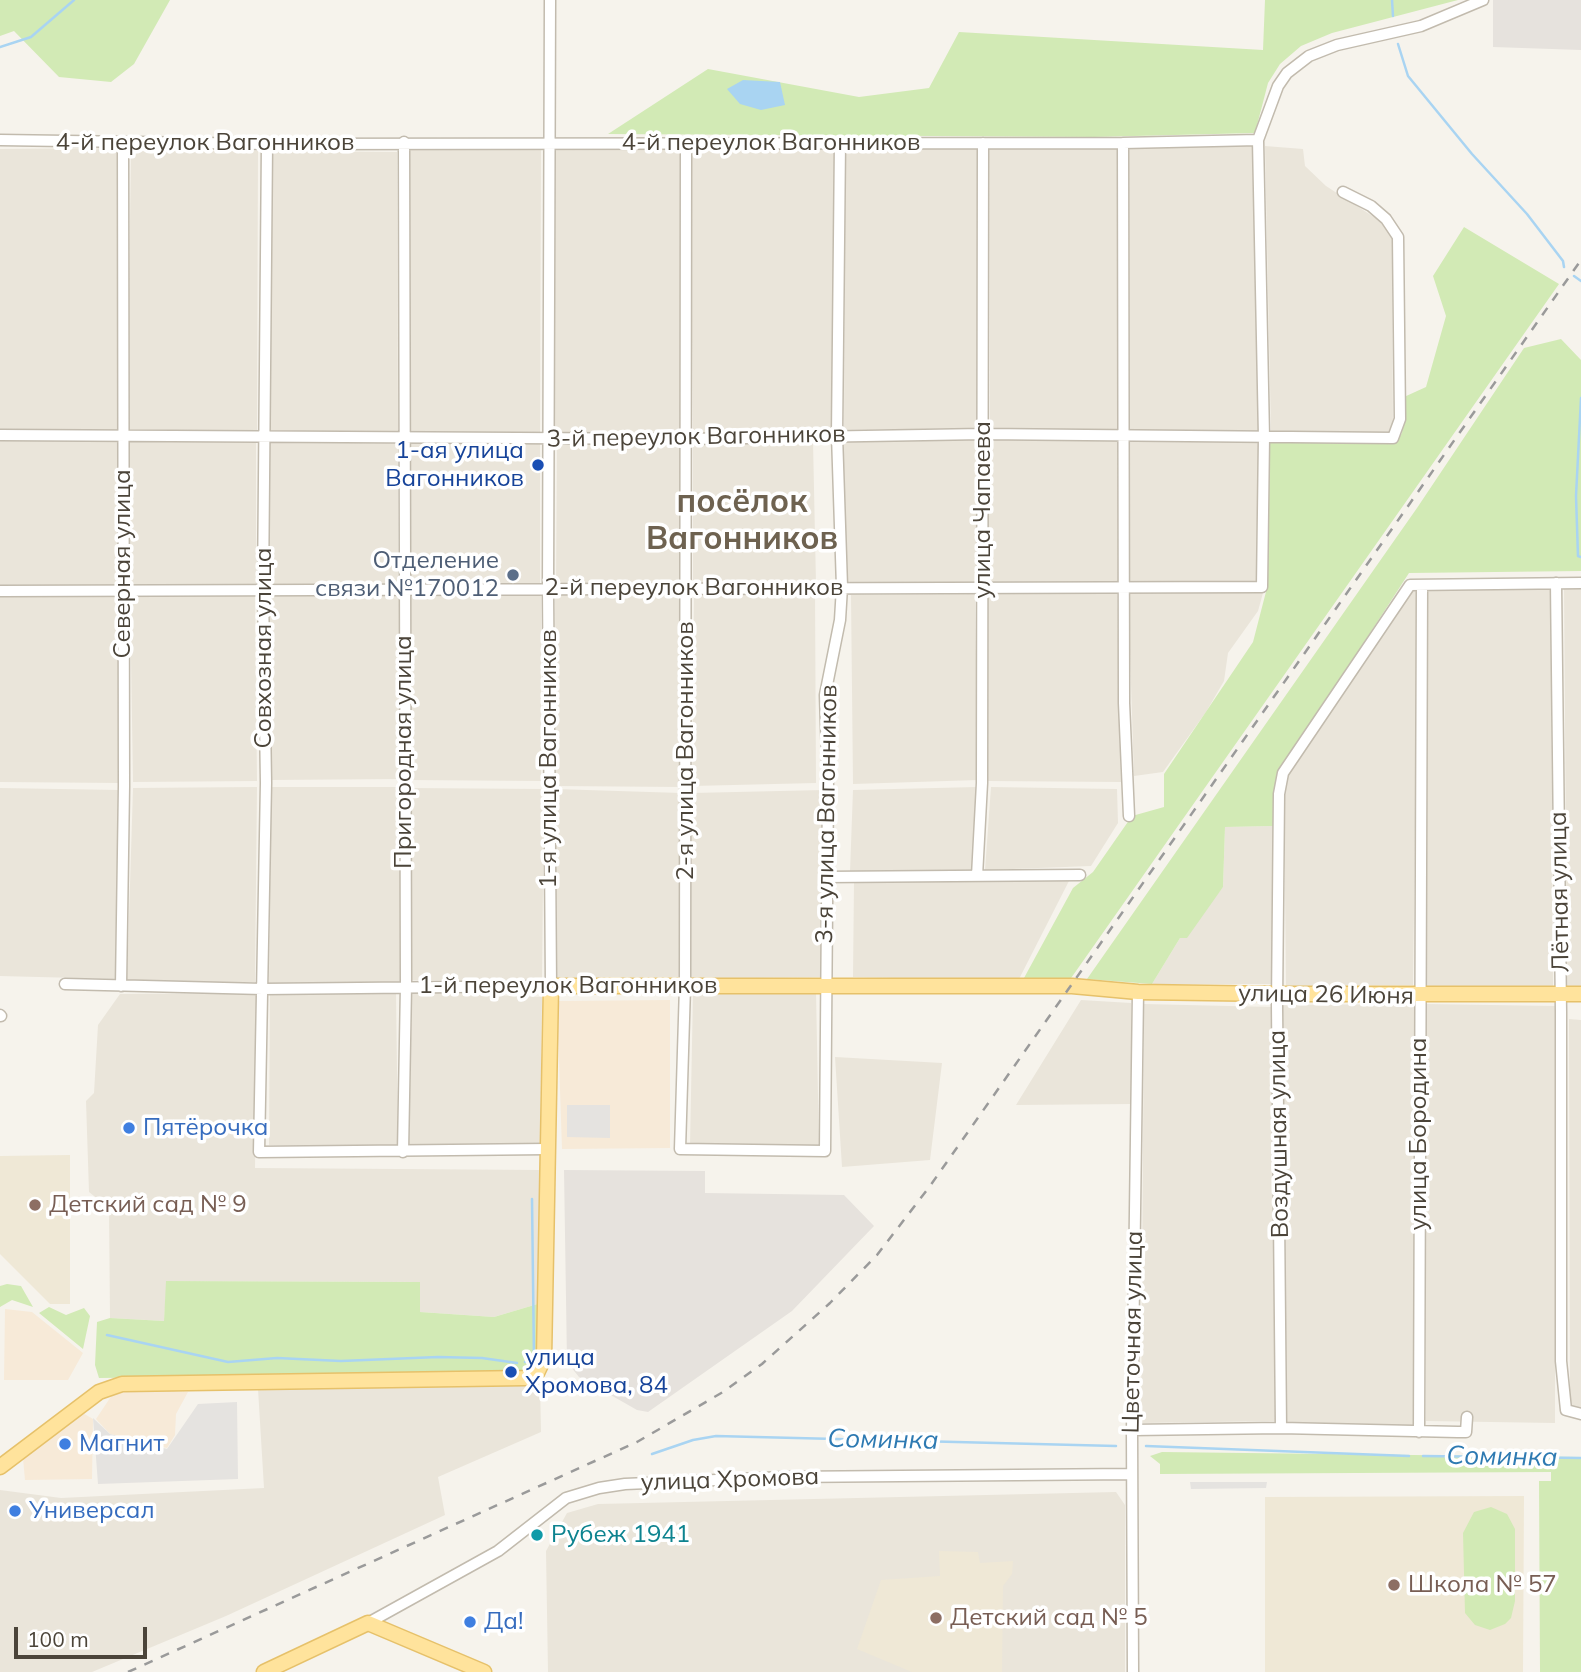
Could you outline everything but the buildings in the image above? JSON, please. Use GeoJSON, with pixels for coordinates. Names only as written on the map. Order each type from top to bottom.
{"type":"FeatureCollection","features":[{"type":"Feature","properties":{"kind":"main road","name":"1-й переулок Вагонников"},"geometry":{"type":"LineString","coordinates":[[551,986],[1072,986]]}},
{"type":"Feature","properties":{"kind":"main road","name":"1-я улица Вагонников"},"geometry":{"type":"LineString","coordinates":[[0,1464],[99,1392],[122,1384],[525,1378],[537,1373],[544,1358],[551,986]]}},
{"type":"Feature","properties":{"kind":"main road","name":"улица 26 Июня"},"geometry":{"type":"LineString","coordinates":[[1072,986],[1138,992],[1278,995],[1581,994]]}},
{"type":"Feature","properties":{"kind":"main road"},"geometry":{"type":"LineString","coordinates":[[264,1672],[368,1623],[484,1672]]}},
{"type":"Feature","properties":{"kind":"street","name":"1-я улица Вагонников"},"geometry":{"type":"LineString","coordinates":[[550,0],[548,590],[551,986]]}},
{"type":"Feature","properties":{"kind":"street"},"geometry":{"type":"LineString","coordinates":[[1264,437],[1258,140],[1278,86],[1287,73],[1309,56],[1337,45],[1421,26],[1483,0]]}},
{"type":"Feature","properties":{"kind":"street","name":"4-й переулок Вагонников"},"geometry":{"type":"LineString","coordinates":[[0,140],[267,144],[1123,143],[1258,140]]}},
{"type":"Feature","properties":{"kind":"street","name":"Северная улица"},"geometry":{"type":"LineString","coordinates":[[121,986],[123,142]]}},
{"type":"Feature","properties":{"kind":"street","name":"Пригородная улица"},"geometry":{"type":"LineString","coordinates":[[403,1152],[406,986],[404,142]]}},
{"type":"Feature","properties":{"kind":"street","name":"3-я улица Вагонников"},"geometry":{"type":"LineString","coordinates":[[680,1149],[825,1151],[828,786],[825,695],[840,620],[842,587],[837,435],[840,142]]}},
{"type":"Feature","properties":{"kind":"street","name":"2-я улица Вагонников"},"geometry":{"type":"LineString","coordinates":[[680,1149],[685,986],[687,143]]}},
{"type":"Feature","properties":{"kind":"street","name":"улица Чапаева"},"geometry":{"type":"LineString","coordinates":[[977,876],[982,783],[984,143]]}},
{"type":"Feature","properties":{"kind":"street"},"geometry":{"type":"LineString","coordinates":[[1123,143],[1122,435],[1129,816]]}},
{"type":"Feature","properties":{"kind":"street","name":"Совхозная улица"},"geometry":{"type":"LineString","coordinates":[[267,144],[263,590],[266,783],[259,1152],[403,1152]]}},
{"type":"Feature","properties":{"kind":"street","name":"3-й переулок Вагонников"},"geometry":{"type":"LineString","coordinates":[[0,435],[688,439],[983,434],[1393,438],[1398,431],[1400,419],[1398,237],[1386,219],[1371,205],[1343,192]]}},
{"type":"Feature","properties":{"kind":"street","name":"2-й переулок Вагонников"},"geometry":{"type":"LineString","coordinates":[[0,591],[1262,587],[1264,437]]}},
{"type":"Feature","properties":{"kind":"street","name":"Лётная улица"},"geometry":{"type":"LineString","coordinates":[[1556,583],[1561,995],[1561,1361],[1566,1410],[1581,1414]]}},
{"type":"Feature","properties":{"kind":"street"},"geometry":{"type":"LineString","coordinates":[[1422,585],[1581,583]]}},
{"type":"Feature","properties":{"kind":"street","name":"Воздушная улица"},"geometry":{"type":"LineString","coordinates":[[1282,1428],[1279,794],[1283,773],[1410,585],[1422,585]]}},
{"type":"Feature","properties":{"kind":"street","name":"улица Бородина"},"geometry":{"type":"LineString","coordinates":[[1419,1432],[1422,585]]}},
{"type":"Feature","properties":{"kind":"street"},"geometry":{"type":"LineString","coordinates":[[826,877],[1080,875]]}},
{"type":"Feature","properties":{"kind":"street","name":"1-й переулок Вагонников"},"geometry":{"type":"LineString","coordinates":[[65,984],[263,989],[551,986]]}},
{"type":"Feature","properties":{"kind":"street","name":"Цветочная улица"},"geometry":{"type":"LineString","coordinates":[[1133,1672],[1132,1430],[1138,992]]}},
{"type":"Feature","properties":{"kind":"street"},"geometry":{"type":"LineString","coordinates":[[403,1152],[548,1149]]}},
{"type":"Feature","properties":{"kind":"street"},"geometry":{"type":"LineString","coordinates":[[1132,1430],[1282,1428],[1466,1432],[1467,1417]]}},
{"type":"Feature","properties":{"kind":"street","name":"улица Хромова"},"geometry":{"type":"LineString","coordinates":[[368,1623],[498,1552],[566,1498],[599,1488],[625,1484],[785,1477],[1132,1474]]}},
{"type":"Feature","properties":{"kind":"shaded area"},"geometry":{"type":"Polygon","coordinates":[[[1493,0],[1581,0],[1581,50],[1493,47],[1493,0]]]}},
{"type":"Feature","properties":{"kind":"shaded area"},"geometry":{"type":"Polygon","coordinates":[[[1255,145],[1259,432],[1127,430],[1129,147],[1255,145]]]}},
{"type":"Feature","properties":{"kind":"shaded area"},"geometry":{"type":"Polygon","coordinates":[[[845,146],[981,146],[980,428],[844,430],[845,146]]]}},
{"type":"Feature","properties":{"kind":"shaded area"},"geometry":{"type":"Polygon","coordinates":[[[1265,146],[1303,149],[1305,166],[1326,186],[1380,221],[1392,238],[1393,434],[1271,432],[1265,146]]]}},
{"type":"Feature","properties":{"kind":"shaded area"},"geometry":{"type":"Polygon","coordinates":[[[680,147],[683,431],[554,434],[555,148],[680,147]]]}},
{"type":"Feature","properties":{"kind":"shaded area"},"geometry":{"type":"Polygon","coordinates":[[[989,147],[1118,147],[1118,429],[990,429],[989,147]]]}},
{"type":"Feature","properties":{"kind":"shaded area"},"geometry":{"type":"Polygon","coordinates":[[[119,148],[117,433],[0,430],[0,149],[119,148]]]}},
{"type":"Feature","properties":{"kind":"shaded area"},"geometry":{"type":"Polygon","coordinates":[[[541,148],[540,433],[411,432],[409,150],[541,148]]]}},
{"type":"Feature","properties":{"kind":"shaded area"},"geometry":{"type":"Polygon","coordinates":[[[690,148],[836,149],[831,432],[693,433],[690,148]]]}},
{"type":"Feature","properties":{"kind":"shaded area"},"geometry":{"type":"Polygon","coordinates":[[[131,151],[258,151],[257,433],[127,434],[131,151]]]}},
{"type":"Feature","properties":{"kind":"shaded area"},"geometry":{"type":"Polygon","coordinates":[[[272,151],[397,152],[398,432],[270,431],[272,151]]]}},
{"type":"Feature","properties":{"kind":"shaded area"},"geometry":{"type":"Polygon","coordinates":[[[979,439],[976,584],[846,585],[843,442],[979,439]]]}},
{"type":"Feature","properties":{"kind":"shaded area"},"geometry":{"type":"Polygon","coordinates":[[[1127,439],[1260,440],[1258,583],[1128,584],[1127,439]]]}},
{"type":"Feature","properties":{"kind":"shaded area"},"geometry":{"type":"Polygon","coordinates":[[[988,440],[1117,440],[1118,584],[987,585],[988,440]]]}},
{"type":"Feature","properties":{"kind":"shaded area"},"geometry":{"type":"Polygon","coordinates":[[[0,441],[117,441],[119,587],[0,586],[0,441]]]}},
{"type":"Feature","properties":{"kind":"shaded area"},"geometry":{"type":"Polygon","coordinates":[[[270,441],[398,444],[398,583],[269,588],[270,441]]]}},
{"type":"Feature","properties":{"kind":"shaded area"},"geometry":{"type":"Polygon","coordinates":[[[813,441],[816,584],[693,585],[693,443],[813,441]]]}},
{"type":"Feature","properties":{"kind":"shaded area"},"geometry":{"type":"Polygon","coordinates":[[[128,442],[256,442],[256,587],[129,588],[128,442]]]}},
{"type":"Feature","properties":{"kind":"shaded area"},"geometry":{"type":"Polygon","coordinates":[[[409,442],[540,443],[540,585],[407,585],[409,442]]]}},
{"type":"Feature","properties":{"kind":"shaded area"},"geometry":{"type":"Polygon","coordinates":[[[682,443],[681,586],[556,584],[557,445],[682,443]]]}},
{"type":"Feature","properties":{"kind":"shaded area"},"geometry":{"type":"Polygon","coordinates":[[[1564,588],[1581,589],[1581,987],[1567,987],[1564,588]]]}},
{"type":"Feature","properties":{"kind":"shaded area"},"geometry":{"type":"Polygon","coordinates":[[[1551,589],[1553,986],[1425,987],[1428,590],[1551,589]]]}},
{"type":"Feature","properties":{"kind":"shaded area"},"geometry":{"type":"Polygon","coordinates":[[[1418,590],[1413,985],[1286,986],[1284,789],[1290,770],[1412,591],[1418,590]]]}},
{"type":"Feature","properties":{"kind":"shaded area"},"geometry":{"type":"Polygon","coordinates":[[[399,592],[399,779],[270,780],[269,594],[399,592]]]}},
{"type":"Feature","properties":{"kind":"shaded area"},"geometry":{"type":"Polygon","coordinates":[[[410,592],[541,593],[541,781],[409,780],[410,592]]]}},
{"type":"Feature","properties":{"kind":"shaded area"},"geometry":{"type":"Polygon","coordinates":[[[815,592],[816,783],[692,786],[694,594],[815,592]]]}},
{"type":"Feature","properties":{"kind":"shaded area"},"geometry":{"type":"Polygon","coordinates":[[[1117,592],[1121,782],[988,781],[986,593],[1117,592]]]}},
{"type":"Feature","properties":{"kind":"shaded area"},"geometry":{"type":"Polygon","coordinates":[[[1128,592],[1263,593],[1258,611],[1228,653],[1224,681],[1206,712],[1163,772],[1134,776],[1128,592]]]}},
{"type":"Feature","properties":{"kind":"shaded area"},"geometry":{"type":"Polygon","coordinates":[[[555,594],[681,595],[681,787],[556,786],[555,594]]]}},
{"type":"Feature","properties":{"kind":"shaded area"},"geometry":{"type":"Polygon","coordinates":[[[975,594],[978,780],[853,784],[851,595],[975,594]]]}},
{"type":"Feature","properties":{"kind":"shaded area"},"geometry":{"type":"Polygon","coordinates":[[[130,595],[255,595],[257,781],[133,782],[130,595]]]}},
{"type":"Feature","properties":{"kind":"shaded area"},"geometry":{"type":"Polygon","coordinates":[[[0,596],[119,596],[119,783],[0,782],[0,596]]]}},
{"type":"Feature","properties":{"kind":"shaded area"},"geometry":{"type":"Polygon","coordinates":[[[257,787],[255,982],[127,982],[133,788],[257,787]]]}},
{"type":"Feature","properties":{"kind":"shaded area"},"geometry":{"type":"Polygon","coordinates":[[[271,787],[400,787],[401,982],[269,985],[271,787]]]}},
{"type":"Feature","properties":{"kind":"shaded area"},"geometry":{"type":"Polygon","coordinates":[[[977,787],[973,872],[850,872],[853,790],[977,787]]]}},
{"type":"Feature","properties":{"kind":"shaded area"},"geometry":{"type":"Polygon","coordinates":[[[991,787],[1117,789],[1118,823],[1091,866],[985,870],[991,787]]]}},
{"type":"Feature","properties":{"kind":"shaded area"},"geometry":{"type":"Polygon","coordinates":[[[0,788],[119,790],[116,979],[0,976],[0,788]]]}},
{"type":"Feature","properties":{"kind":"shaded area"},"geometry":{"type":"Polygon","coordinates":[[[408,788],[544,789],[542,981],[412,980],[408,788]]]}},
{"type":"Feature","properties":{"kind":"shaded area"},"geometry":{"type":"Polygon","coordinates":[[[555,789],[681,793],[681,977],[557,978],[555,789]]]}},
{"type":"Feature","properties":{"kind":"shaded area"},"geometry":{"type":"Polygon","coordinates":[[[824,790],[821,977],[690,979],[692,793],[824,790]]]}},
{"type":"Feature","properties":{"kind":"shaded area"},"geometry":{"type":"Polygon","coordinates":[[[1273,826],[1273,984],[1152,984],[1180,938],[1223,887],[1225,827],[1273,826]]]}},
{"type":"Feature","properties":{"kind":"shaded area"},"geometry":{"type":"Polygon","coordinates":[[[1070,879],[1018,981],[853,977],[854,882],[1070,879]]]}},
{"type":"Feature","properties":{"kind":"shaded area"},"geometry":{"type":"Polygon","coordinates":[[[816,991],[819,1148],[690,1145],[693,993],[816,991]]]}},
{"type":"Feature","properties":{"kind":"shaded area"},"geometry":{"type":"Polygon","coordinates":[[[270,992],[396,992],[398,1147],[269,1145],[270,992]]]}},
{"type":"Feature","properties":{"kind":"shaded area"},"geometry":{"type":"Polygon","coordinates":[[[412,992],[542,997],[540,1145],[409,1147],[412,992]]]}},
{"type":"Feature","properties":{"kind":"shaded area"},"geometry":{"type":"Polygon","coordinates":[[[257,993],[255,1168],[540,1170],[541,1303],[494,1317],[420,1312],[420,1282],[167,1281],[164,1321],[110,1318],[109,1208],[89,1192],[86,1101],[94,1093],[98,1025],[120,994],[257,993]]]}},
{"type":"Feature","properties":{"kind":"shaded area"},"geometry":{"type":"Polygon","coordinates":[[[670,1000],[670,1148],[562,1149],[557,1001],[670,1000]]]}},
{"type":"Feature","properties":{"kind":"shaded area"},"geometry":{"type":"Polygon","coordinates":[[[1081,1000],[1131,1003],[1131,1104],[1016,1105],[1081,1000]]]}},
{"type":"Feature","properties":{"kind":"shaded area"},"geometry":{"type":"Polygon","coordinates":[[[1144,1004],[1272,1007],[1275,1421],[1141,1423],[1144,1004]]]}},
{"type":"Feature","properties":{"kind":"shaded area"},"geometry":{"type":"Polygon","coordinates":[[[1414,1004],[1414,1427],[1285,1424],[1283,1005],[1414,1004]]]}},
{"type":"Feature","properties":{"kind":"shaded area"},"geometry":{"type":"Polygon","coordinates":[[[1426,1004],[1555,1006],[1555,1423],[1426,1421],[1426,1004]]]}},
{"type":"Feature","properties":{"kind":"shaded area"},"geometry":{"type":"Polygon","coordinates":[[[1569,1019],[1581,1020],[1581,1417],[1570,1417],[1569,1019]]]}},
{"type":"Feature","properties":{"kind":"shaded area"},"geometry":{"type":"Polygon","coordinates":[[[835,1057],[942,1063],[930,1160],[842,1167],[835,1057]]]}},
{"type":"Feature","properties":{"kind":"shaded area"},"geometry":{"type":"Polygon","coordinates":[[[567,1105],[610,1105],[610,1138],[567,1137],[567,1105]]]}},
{"type":"Feature","properties":{"kind":"shaded area","name":"Детский сад № 9"},"geometry":{"type":"Polygon","coordinates":[[[70,1155],[70,1304],[50,1304],[0,1254],[0,1156],[70,1155]]]}},
{"type":"Feature","properties":{"kind":"shaded area"},"geometry":{"type":"Polygon","coordinates":[[[564,1170],[705,1171],[705,1193],[844,1195],[874,1226],[792,1311],[648,1412],[637,1410],[579,1377],[567,1362],[564,1170]]]}},
{"type":"Feature","properties":{"kind":"shaded area"},"geometry":{"type":"Polygon","coordinates":[[[5,1309],[32,1312],[83,1353],[68,1380],[4,1380],[5,1309]]]}},
{"type":"Feature","properties":{"kind":"shaded area"},"geometry":{"type":"Polygon","coordinates":[[[540,1382],[541,1432],[438,1477],[445,1515],[226,1616],[92,1672],[0,1672],[0,1490],[61,1498],[264,1488],[258,1389],[540,1382]]]}},
{"type":"Feature","properties":{"kind":"shaded area"},"geometry":{"type":"Polygon","coordinates":[[[130,1389],[188,1392],[176,1414],[175,1435],[167,1448],[110,1434],[96,1419],[114,1392],[130,1389]]]}},
{"type":"Feature","properties":{"kind":"shaded area"},"geometry":{"type":"Polygon","coordinates":[[[237,1402],[238,1479],[98,1484],[93,1418],[110,1434],[167,1449],[198,1404],[237,1402]]]}},
{"type":"Feature","properties":{"kind":"shaded area"},"geometry":{"type":"Polygon","coordinates":[[[81,1412],[93,1419],[92,1479],[25,1480],[23,1458],[81,1412]]]}},
{"type":"Feature","properties":{"kind":"shaded area"},"geometry":{"type":"Polygon","coordinates":[[[1190,1482],[1267,1482],[1266,1488],[1191,1489],[1190,1482]]]}},
{"type":"Feature","properties":{"kind":"shaded area"},"geometry":{"type":"Polygon","coordinates":[[[1116,1492],[1125,1505],[1125,1672],[548,1672],[546,1551],[567,1513],[598,1504],[1116,1492]]]}},
{"type":"Feature","properties":{"kind":"shaded area","name":"Школа № 57"},"geometry":{"type":"Polygon","coordinates":[[[1524,1496],[1523,1672],[1265,1672],[1265,1497],[1524,1496]]]}},
{"type":"Feature","properties":{"kind":"shaded area","name":"Детский сад № 5"},"geometry":{"type":"Polygon","coordinates":[[[939,1551],[978,1552],[980,1563],[1013,1561],[1012,1574],[1003,1586],[1002,1672],[912,1672],[857,1649],[881,1580],[940,1576],[939,1551]]]}},
{"type":"Feature","properties":{"kind":"green space"},"geometry":{"type":"Polygon","coordinates":[[[0,0],[170,0],[134,64],[111,82],[59,77],[14,31],[0,36],[0,0]]]}},
{"type":"Feature","properties":{"kind":"green space"},"geometry":{"type":"Polygon","coordinates":[[[1265,0],[1458,0],[1332,33],[1301,46],[1280,64],[1268,83],[1255,133],[1094,137],[608,134],[708,69],[859,97],[929,88],[959,32],[1263,50],[1265,0]]]}},
{"type":"Feature","properties":{"kind":"green space"},"geometry":{"type":"Polygon","coordinates":[[[1464,227],[1559,284],[1069,981],[1024,978],[1073,888],[1093,872],[1132,816],[1164,807],[1164,774],[1253,642],[1268,584],[1267,440],[1396,442],[1402,433],[1404,397],[1426,387],[1446,316],[1433,276],[1464,227]]]}},
{"type":"Feature","properties":{"kind":"green space"},"geometry":{"type":"Polygon","coordinates":[[[1561,339],[1581,360],[1581,571],[1409,573],[1278,775],[1273,826],[1225,827],[1223,887],[1187,938],[1180,938],[1152,984],[1087,979],[1417,508],[1524,348],[1561,339]]]}},
{"type":"Feature","properties":{"kind":"green space"},"geometry":{"type":"Polygon","coordinates":[[[166,1281],[420,1282],[420,1312],[494,1317],[541,1303],[540,1358],[531,1370],[519,1373],[99,1378],[95,1365],[97,1322],[110,1318],[164,1321],[166,1281]]]}},
{"type":"Feature","properties":{"kind":"green space"},"geometry":{"type":"Polygon","coordinates":[[[0,1286],[21,1286],[33,1307],[12,1300],[0,1307],[0,1286]]]}},
{"type":"Feature","properties":{"kind":"green space"},"geometry":{"type":"Polygon","coordinates":[[[49,1307],[66,1315],[84,1308],[90,1316],[83,1349],[39,1313],[49,1307]]]}},
{"type":"Feature","properties":{"kind":"green space"},"geometry":{"type":"Polygon","coordinates":[[[1162,1452],[1581,1457],[1581,1672],[1540,1672],[1539,1481],[1551,1481],[1551,1472],[1160,1474],[1160,1464],[1150,1456],[1162,1452]]]}},
{"type":"Feature","properties":{"kind":"green space"},"geometry":{"type":"Polygon","coordinates":[[[1491,1507],[1507,1514],[1515,1529],[1515,1601],[1511,1618],[1505,1624],[1490,1630],[1475,1625],[1465,1613],[1463,1533],[1474,1512],[1491,1507]]]}},
{"type":"Feature","properties":{"kind":"water"},"geometry":{"type":"Polygon","coordinates":[[[743,80],[780,82],[785,105],[761,110],[740,104],[727,89],[743,80]]]}},
{"type":"Feature","properties":{"kind":"waterway"},"geometry":{"type":"LineString","coordinates":[[0,47],[31,37],[74,0]]}},
{"type":"Feature","properties":{"kind":"waterway"},"geometry":{"type":"LineString","coordinates":[[1392,0],[1393,16]]}},
{"type":"Feature","properties":{"kind":"waterway"},"geometry":{"type":"LineString","coordinates":[[1398,44],[1408,76],[1472,154],[1527,214],[1563,261],[1564,267]]}},
{"type":"Feature","properties":{"kind":"waterway"},"geometry":{"type":"LineString","coordinates":[[1574,276],[1581,281]]}},
{"type":"Feature","properties":{"kind":"waterway"},"geometry":{"type":"LineString","coordinates":[[1581,398],[1576,496],[1578,556],[1581,557]]}},
{"type":"Feature","properties":{"kind":"waterway"},"geometry":{"type":"LineString","coordinates":[[525,1362],[534,1360],[532,1199]]}},
{"type":"Feature","properties":{"kind":"waterway"},"geometry":{"type":"LineString","coordinates":[[107,1335],[228,1362],[277,1358],[341,1361],[438,1357],[482,1358],[517,1363]]}},
{"type":"Feature","properties":{"kind":"waterway","name":"Соминка"},"geometry":{"type":"LineString","coordinates":[[652,1454],[693,1440],[716,1436],[1116,1446]]}},
{"type":"Feature","properties":{"kind":"waterway","name":"Соминка"},"geometry":{"type":"LineString","coordinates":[[1146,1446],[1409,1456]]}},
{"type":"Feature","properties":{"kind":"waterway","name":"Соминка"},"geometry":{"type":"LineString","coordinates":[[1423,1456],[1581,1458]]}},
{"type":"Feature","properties":{"kind":"railway"},"geometry":{"type":"LineString","coordinates":[[128,1672],[637,1442],[723,1392],[762,1364],[830,1303],[877,1255],[930,1186],[1581,260]]}},
{"type":"Feature","properties":{"kind":"place","name":"1-ая улица Вагонников"},"geometry":{"type":"Point","coordinates":[538,465]}},
{"type":"Feature","properties":{"kind":"place","name":"Отделение связи №170012"},"geometry":{"type":"Point","coordinates":[513,575]}},
{"type":"Feature","properties":{"kind":"place","name":"Пятёрочка"},"geometry":{"type":"Point","coordinates":[129,1128]}},
{"type":"Feature","properties":{"kind":"place","name":"Детский сад № 9"},"geometry":{"type":"Point","coordinates":[35,1205]}},
{"type":"Feature","properties":{"kind":"place","name":"улица Хромова, 84"},"geometry":{"type":"Point","coordinates":[511,1372]}},
{"type":"Feature","properties":{"kind":"place","name":"Магнит"},"geometry":{"type":"Point","coordinates":[65,1444]}},
{"type":"Feature","properties":{"kind":"place","name":"Универсал"},"geometry":{"type":"Point","coordinates":[15,1511]}},
{"type":"Feature","properties":{"kind":"place","name":"Рубеж 1941"},"geometry":{"type":"Point","coordinates":[537,1535]}},
{"type":"Feature","properties":{"kind":"place","name":"Школа № 57"},"geometry":{"type":"Point","coordinates":[1394,1585]}},
{"type":"Feature","properties":{"kind":"place","name":"Детский сад № 5"},"geometry":{"type":"Point","coordinates":[936,1618]}},
{"type":"Feature","properties":{"kind":"place","name":"Да!"},"geometry":{"type":"Point","coordinates":[470,1622]}},
{"type":"Feature","properties":{"kind":"district","name":"посёлок Вагонников"},"geometry":{"type":"Point","coordinates":[742,520]}}]}
